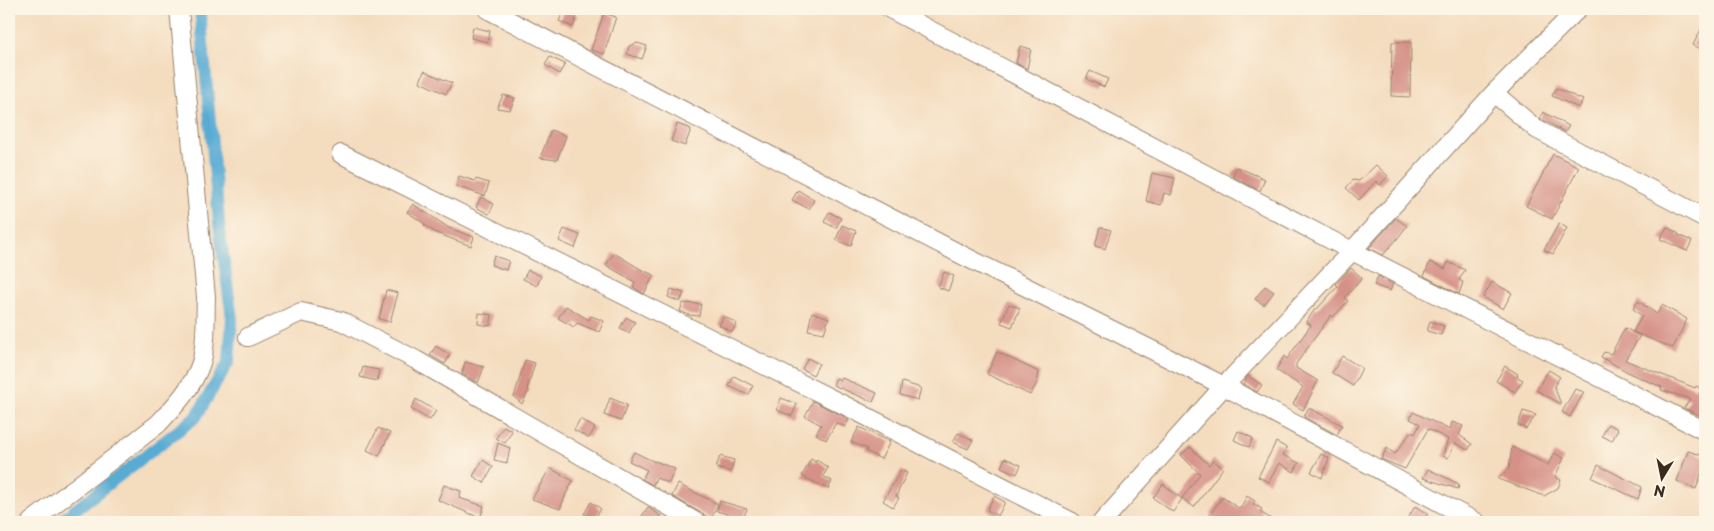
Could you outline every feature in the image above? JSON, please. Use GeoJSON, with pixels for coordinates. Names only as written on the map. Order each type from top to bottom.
{"type":"FeatureCollection","features":[{"type":"Feature","properties":{"kind":"street"},"geometry":{"type":"LineString","coordinates":[[31,522],[158,424],[192,384],[201,362],[205,331],[206,297],[180,9]]}},
{"type":"Feature","properties":{"kind":"street"},"geometry":{"type":"LineString","coordinates":[[486,9],[962,255],[1224,386],[1476,522]]}},
{"type":"Feature","properties":{"kind":"street"},"geometry":{"type":"LineString","coordinates":[[890,9],[1352,250],[1705,431]]}},
{"type":"Feature","properties":{"kind":"street"},"geometry":{"type":"LineString","coordinates":[[1102,522],[1224,386],[1352,250],[1494,93],[1578,9]]}},
{"type":"Feature","properties":{"kind":"street"},"geometry":{"type":"LineString","coordinates":[[1494,93],[1536,129],[1705,218]]}},
{"type":"Feature","properties":{"kind":"street"},"geometry":{"type":"LineString","coordinates":[[341,154],[1072,522]]}},
{"type":"Feature","properties":{"kind":"street"},"geometry":{"type":"LineString","coordinates":[[248,337],[301,312],[341,321],[416,360],[696,522]]}},
{"type":"Feature","properties":{"kind":"building"},"geometry":{"type":"Polygon","coordinates":[[[564,10],[577,15],[573,27],[559,21],[564,10]]]}},
{"type":"Feature","properties":{"kind":"building"},"geometry":{"type":"Polygon","coordinates":[[[604,13],[616,17],[604,54],[591,50],[604,13]]]}},
{"type":"Feature","properties":{"kind":"building"},"geometry":{"type":"Polygon","coordinates":[[[1705,22],[1705,51],[1693,45],[1705,22]]]}},
{"type":"Feature","properties":{"kind":"building"},"geometry":{"type":"Polygon","coordinates":[[[473,27],[490,31],[488,42],[471,38],[473,27]]]}},
{"type":"Feature","properties":{"kind":"building"},"geometry":{"type":"Polygon","coordinates":[[[1392,42],[1411,42],[1410,97],[1391,96],[1392,42]]]}},
{"type":"Feature","properties":{"kind":"building"},"geometry":{"type":"Polygon","coordinates":[[[637,43],[647,46],[642,59],[627,54],[629,46],[637,43]]]}},
{"type":"Feature","properties":{"kind":"building"},"geometry":{"type":"Polygon","coordinates":[[[1020,46],[1031,49],[1027,69],[1016,63],[1020,46]]]}},
{"type":"Feature","properties":{"kind":"building"},"geometry":{"type":"Polygon","coordinates":[[[550,57],[565,64],[559,74],[545,65],[550,57]]]}},
{"type":"Feature","properties":{"kind":"building"},"geometry":{"type":"Polygon","coordinates":[[[424,71],[452,83],[446,94],[420,82],[424,71]]]}},
{"type":"Feature","properties":{"kind":"building"},"geometry":{"type":"Polygon","coordinates":[[[1090,71],[1108,79],[1104,87],[1086,79],[1090,71]]]}},
{"type":"Feature","properties":{"kind":"building"},"geometry":{"type":"Polygon","coordinates":[[[1556,88],[1583,100],[1579,108],[1552,96],[1556,88]]]}},
{"type":"Feature","properties":{"kind":"building"},"geometry":{"type":"Polygon","coordinates":[[[503,95],[515,98],[510,110],[497,108],[503,95]]]}},
{"type":"Feature","properties":{"kind":"building"},"geometry":{"type":"Polygon","coordinates":[[[1543,112],[1569,126],[1565,132],[1540,118],[1543,112]]]}},
{"type":"Feature","properties":{"kind":"building"},"geometry":{"type":"Polygon","coordinates":[[[677,124],[691,129],[685,146],[671,141],[677,124]]]}},
{"type":"Feature","properties":{"kind":"building"},"geometry":{"type":"Polygon","coordinates":[[[551,130],[566,136],[557,160],[540,158],[551,130]]]}},
{"type":"Feature","properties":{"kind":"building"},"geometry":{"type":"Polygon","coordinates":[[[1553,154],[1579,167],[1552,219],[1526,206],[1553,154]]]}},
{"type":"Feature","properties":{"kind":"building"},"geometry":{"type":"Polygon","coordinates":[[[1376,165],[1388,176],[1380,185],[1376,181],[1359,200],[1346,188],[1353,180],[1359,181],[1376,165]]]}},
{"type":"Feature","properties":{"kind":"building"},"geometry":{"type":"Polygon","coordinates":[[[1237,167],[1265,179],[1260,191],[1232,176],[1237,167]]]}},
{"type":"Feature","properties":{"kind":"building"},"geometry":{"type":"Polygon","coordinates":[[[1152,173],[1175,178],[1171,195],[1164,193],[1161,205],[1146,201],[1152,173]]]}},
{"type":"Feature","properties":{"kind":"building"},"geometry":{"type":"Polygon","coordinates":[[[459,176],[489,183],[485,196],[456,186],[459,176]]]}},
{"type":"Feature","properties":{"kind":"building"},"geometry":{"type":"Polygon","coordinates":[[[798,190],[814,200],[809,209],[792,200],[798,190]]]}},
{"type":"Feature","properties":{"kind":"building"},"geometry":{"type":"Polygon","coordinates":[[[481,197],[494,204],[489,214],[476,207],[481,197]]]}},
{"type":"Feature","properties":{"kind":"building"},"geometry":{"type":"Polygon","coordinates":[[[413,204],[449,228],[474,237],[471,246],[436,233],[424,225],[407,212],[413,204]]]}},
{"type":"Feature","properties":{"kind":"building"},"geometry":{"type":"Polygon","coordinates":[[[829,212],[841,218],[836,228],[824,222],[829,212]]]}},
{"type":"Feature","properties":{"kind":"building"},"geometry":{"type":"Polygon","coordinates":[[[1396,218],[1407,226],[1383,255],[1369,248],[1396,218]]]}},
{"type":"Feature","properties":{"kind":"building"},"geometry":{"type":"Polygon","coordinates":[[[1559,223],[1567,228],[1553,254],[1544,250],[1559,223]]]}},
{"type":"Feature","properties":{"kind":"building"},"geometry":{"type":"Polygon","coordinates":[[[842,225],[856,231],[851,246],[836,240],[842,225]]]}},
{"type":"Feature","properties":{"kind":"building"},"geometry":{"type":"Polygon","coordinates":[[[1100,227],[1111,230],[1105,249],[1095,246],[1100,227]]]}},
{"type":"Feature","properties":{"kind":"building"},"geometry":{"type":"Polygon","coordinates":[[[1667,227],[1678,235],[1692,241],[1687,251],[1660,239],[1667,227]]]}},
{"type":"Feature","properties":{"kind":"building"},"geometry":{"type":"Polygon","coordinates":[[[564,229],[580,235],[575,248],[559,241],[564,229]]]}},
{"type":"Feature","properties":{"kind":"building"},"geometry":{"type":"Polygon","coordinates":[[[614,253],[654,275],[644,294],[633,287],[635,282],[606,265],[614,253]]]}},
{"type":"Feature","properties":{"kind":"building"},"geometry":{"type":"Polygon","coordinates":[[[494,256],[509,261],[506,270],[491,265],[494,256]]]}},
{"type":"Feature","properties":{"kind":"building"},"geometry":{"type":"Polygon","coordinates":[[[1430,262],[1445,269],[1448,262],[1465,270],[1459,280],[1463,282],[1459,294],[1424,276],[1430,262]]]}},
{"type":"Feature","properties":{"kind":"building"},"geometry":{"type":"Polygon","coordinates":[[[1351,268],[1362,278],[1345,298],[1348,301],[1333,317],[1331,315],[1296,364],[1296,368],[1318,381],[1303,410],[1293,404],[1303,387],[1276,370],[1284,356],[1287,359],[1311,325],[1306,322],[1316,308],[1338,286],[1336,284],[1351,268]]]}},
{"type":"Feature","properties":{"kind":"building"},"geometry":{"type":"Polygon","coordinates":[[[528,270],[541,276],[537,286],[523,279],[528,270]]]}},
{"type":"Feature","properties":{"kind":"building"},"geometry":{"type":"Polygon","coordinates":[[[944,272],[954,276],[948,291],[938,287],[944,272]]]}},
{"type":"Feature","properties":{"kind":"building"},"geometry":{"type":"Polygon","coordinates":[[[1378,276],[1393,284],[1390,291],[1374,285],[1378,276]]]}},
{"type":"Feature","properties":{"kind":"building"},"geometry":{"type":"Polygon","coordinates":[[[1492,282],[1512,293],[1503,309],[1483,297],[1492,282]]]}},
{"type":"Feature","properties":{"kind":"building"},"geometry":{"type":"Polygon","coordinates":[[[1265,286],[1274,292],[1264,305],[1255,299],[1265,286]]]}},
{"type":"Feature","properties":{"kind":"building"},"geometry":{"type":"Polygon","coordinates":[[[671,289],[684,293],[680,302],[668,297],[671,289]]]}},
{"type":"Feature","properties":{"kind":"building"},"geometry":{"type":"Polygon","coordinates":[[[386,290],[398,293],[390,322],[379,319],[386,290]]]}},
{"type":"Feature","properties":{"kind":"building"},"geometry":{"type":"Polygon","coordinates":[[[1638,301],[1657,314],[1662,305],[1687,319],[1673,348],[1633,332],[1642,316],[1633,309],[1638,301]]]}},
{"type":"Feature","properties":{"kind":"building"},"geometry":{"type":"Polygon","coordinates":[[[683,303],[701,304],[699,316],[689,315],[680,311],[683,303]]]}},
{"type":"Feature","properties":{"kind":"building"},"geometry":{"type":"Polygon","coordinates":[[[1009,304],[1020,308],[1012,327],[1001,323],[1009,304]]]}},
{"type":"Feature","properties":{"kind":"building"},"geometry":{"type":"Polygon","coordinates":[[[566,306],[589,320],[591,316],[604,321],[599,332],[577,323],[574,327],[558,318],[566,306]]]}},
{"type":"Feature","properties":{"kind":"building"},"geometry":{"type":"Polygon","coordinates":[[[812,312],[829,318],[824,333],[808,330],[812,312]]]}},
{"type":"Feature","properties":{"kind":"building"},"geometry":{"type":"Polygon","coordinates":[[[479,313],[492,315],[490,326],[478,324],[479,313]]]}},
{"type":"Feature","properties":{"kind":"building"},"geometry":{"type":"Polygon","coordinates":[[[724,316],[737,324],[732,332],[719,325],[724,316]]]}},
{"type":"Feature","properties":{"kind":"building"},"geometry":{"type":"Polygon","coordinates":[[[626,317],[635,322],[629,333],[620,328],[626,317]]]}},
{"type":"Feature","properties":{"kind":"building"},"geometry":{"type":"Polygon","coordinates":[[[1430,321],[1444,326],[1441,335],[1427,331],[1430,321]]]}},
{"type":"Feature","properties":{"kind":"building"},"geometry":{"type":"Polygon","coordinates":[[[1625,328],[1640,336],[1625,360],[1695,388],[1696,386],[1705,390],[1705,418],[1684,408],[1690,399],[1661,390],[1662,387],[1631,374],[1601,357],[1604,352],[1611,354],[1625,328]]]}},
{"type":"Feature","properties":{"kind":"building"},"geometry":{"type":"Polygon","coordinates":[[[436,346],[450,355],[445,364],[430,355],[436,346]]]}},
{"type":"Feature","properties":{"kind":"building"},"geometry":{"type":"Polygon","coordinates":[[[997,352],[1039,372],[1037,383],[1030,395],[987,374],[997,352]]]}},
{"type":"Feature","properties":{"kind":"building"},"geometry":{"type":"Polygon","coordinates":[[[1342,356],[1362,368],[1353,386],[1332,373],[1342,356]]]}},
{"type":"Feature","properties":{"kind":"building"},"geometry":{"type":"Polygon","coordinates":[[[808,358],[819,364],[813,375],[802,369],[808,358]]]}},
{"type":"Feature","properties":{"kind":"building"},"geometry":{"type":"Polygon","coordinates":[[[525,360],[535,363],[527,389],[529,390],[522,404],[514,397],[525,360]]]}},
{"type":"Feature","properties":{"kind":"building"},"geometry":{"type":"Polygon","coordinates":[[[465,362],[484,367],[478,383],[462,374],[465,362]]]}},
{"type":"Feature","properties":{"kind":"building"},"geometry":{"type":"Polygon","coordinates":[[[1505,366],[1518,374],[1517,377],[1523,380],[1515,392],[1496,381],[1505,366]]]}},
{"type":"Feature","properties":{"kind":"building"},"geometry":{"type":"Polygon","coordinates":[[[363,367],[379,370],[377,381],[360,377],[363,367]]]}},
{"type":"Feature","properties":{"kind":"building"},"geometry":{"type":"Polygon","coordinates":[[[1549,370],[1560,377],[1554,386],[1561,404],[1536,390],[1549,370]]]}},
{"type":"Feature","properties":{"kind":"building"},"geometry":{"type":"Polygon","coordinates":[[[734,376],[753,386],[748,395],[729,386],[734,376]]]}},
{"type":"Feature","properties":{"kind":"building"},"geometry":{"type":"Polygon","coordinates":[[[1248,376],[1262,385],[1257,392],[1243,384],[1248,376]]]}},
{"type":"Feature","properties":{"kind":"building"},"geometry":{"type":"Polygon","coordinates":[[[836,378],[841,380],[842,378],[877,393],[873,402],[833,385],[836,378]]]}},
{"type":"Feature","properties":{"kind":"building"},"geometry":{"type":"Polygon","coordinates":[[[902,382],[921,388],[918,400],[900,395],[902,382]]]}},
{"type":"Feature","properties":{"kind":"building"},"geometry":{"type":"Polygon","coordinates":[[[1575,389],[1584,392],[1570,417],[1562,412],[1575,389]]]}},
{"type":"Feature","properties":{"kind":"building"},"geometry":{"type":"Polygon","coordinates":[[[610,398],[627,405],[621,421],[604,415],[610,398]]]}},
{"type":"Feature","properties":{"kind":"building"},"geometry":{"type":"Polygon","coordinates":[[[781,398],[797,404],[792,416],[777,410],[781,398]]]}},
{"type":"Feature","properties":{"kind":"building"},"geometry":{"type":"Polygon","coordinates":[[[416,399],[436,411],[430,420],[411,409],[416,399]]]}},
{"type":"Feature","properties":{"kind":"building"},"geometry":{"type":"Polygon","coordinates":[[[813,401],[849,419],[845,427],[836,423],[826,440],[816,434],[821,425],[805,416],[813,401]]]}},
{"type":"Feature","properties":{"kind":"building"},"geometry":{"type":"Polygon","coordinates":[[[1308,409],[1342,425],[1337,435],[1304,417],[1308,409]]]}},
{"type":"Feature","properties":{"kind":"building"},"geometry":{"type":"Polygon","coordinates":[[[1523,411],[1536,415],[1526,429],[1518,425],[1523,411]]]}},
{"type":"Feature","properties":{"kind":"building"},"geometry":{"type":"Polygon","coordinates":[[[1413,412],[1450,430],[1452,422],[1463,426],[1459,435],[1472,444],[1468,450],[1455,443],[1448,458],[1443,456],[1448,439],[1428,429],[1405,469],[1381,459],[1387,448],[1395,454],[1411,432],[1415,434],[1420,424],[1410,419],[1413,412]]]}},
{"type":"Feature","properties":{"kind":"building"},"geometry":{"type":"Polygon","coordinates":[[[580,419],[595,428],[589,438],[574,430],[580,419]]]}},
{"type":"Feature","properties":{"kind":"building"},"geometry":{"type":"Polygon","coordinates":[[[1608,424],[1618,429],[1612,441],[1602,436],[1608,424]]]}},
{"type":"Feature","properties":{"kind":"building"},"geometry":{"type":"Polygon","coordinates":[[[504,426],[512,431],[505,443],[496,438],[504,426]]]}},
{"type":"Feature","properties":{"kind":"building"},"geometry":{"type":"Polygon","coordinates":[[[859,427],[890,442],[881,459],[866,451],[867,449],[851,442],[859,427]]]}},
{"type":"Feature","properties":{"kind":"building"},"geometry":{"type":"Polygon","coordinates":[[[378,428],[390,433],[379,456],[367,450],[378,428]]]}},
{"type":"Feature","properties":{"kind":"building"},"geometry":{"type":"Polygon","coordinates":[[[1238,431],[1253,438],[1249,447],[1234,440],[1238,431]]]}},
{"type":"Feature","properties":{"kind":"building"},"geometry":{"type":"Polygon","coordinates":[[[958,433],[973,440],[968,449],[953,442],[958,433]]]}},
{"type":"Feature","properties":{"kind":"building"},"geometry":{"type":"Polygon","coordinates":[[[1276,442],[1287,448],[1283,455],[1299,463],[1294,472],[1279,463],[1269,482],[1258,477],[1276,442]]]}},
{"type":"Feature","properties":{"kind":"building"},"geometry":{"type":"Polygon","coordinates":[[[498,443],[510,448],[507,463],[494,460],[498,443]]]}},
{"type":"Feature","properties":{"kind":"building"},"geometry":{"type":"Polygon","coordinates":[[[1190,447],[1209,465],[1213,460],[1223,468],[1194,507],[1182,498],[1200,474],[1181,455],[1190,447]]]}},
{"type":"Feature","properties":{"kind":"building"},"geometry":{"type":"Polygon","coordinates":[[[1512,447],[1548,465],[1554,453],[1564,458],[1555,477],[1561,480],[1558,488],[1544,496],[1498,479],[1509,468],[1512,447]]]}},
{"type":"Feature","properties":{"kind":"building"},"geometry":{"type":"Polygon","coordinates":[[[1688,451],[1705,456],[1705,473],[1702,471],[1696,489],[1677,481],[1688,451]]]}},
{"type":"Feature","properties":{"kind":"building"},"geometry":{"type":"Polygon","coordinates":[[[634,452],[675,469],[669,483],[656,478],[653,485],[642,479],[647,470],[629,461],[634,452]]]}},
{"type":"Feature","properties":{"kind":"building"},"geometry":{"type":"Polygon","coordinates":[[[1321,454],[1329,458],[1322,478],[1311,472],[1321,454]]]}},
{"type":"Feature","properties":{"kind":"building"},"geometry":{"type":"Polygon","coordinates":[[[720,456],[734,460],[731,472],[716,468],[720,456]]]}},
{"type":"Feature","properties":{"kind":"building"},"geometry":{"type":"Polygon","coordinates":[[[1005,458],[1021,465],[1017,474],[1001,467],[1005,458]]]}},
{"type":"Feature","properties":{"kind":"building"},"geometry":{"type":"Polygon","coordinates":[[[811,459],[815,462],[817,460],[828,468],[823,476],[832,481],[828,489],[802,476],[811,459]]]}},
{"type":"Feature","properties":{"kind":"building"},"geometry":{"type":"Polygon","coordinates":[[[483,460],[493,467],[484,483],[473,476],[483,460]]]}},
{"type":"Feature","properties":{"kind":"building"},"geometry":{"type":"Polygon","coordinates":[[[1598,465],[1642,487],[1638,499],[1592,478],[1598,465]]]}},
{"type":"Feature","properties":{"kind":"building"},"geometry":{"type":"Polygon","coordinates":[[[550,468],[573,481],[560,509],[532,499],[550,468]]]}},
{"type":"Feature","properties":{"kind":"building"},"geometry":{"type":"Polygon","coordinates":[[[1428,469],[1459,484],[1458,489],[1423,478],[1428,469]]]}},
{"type":"Feature","properties":{"kind":"building"},"geometry":{"type":"Polygon","coordinates":[[[901,470],[907,473],[896,496],[899,498],[893,507],[883,501],[901,470]]]}},
{"type":"Feature","properties":{"kind":"building"},"geometry":{"type":"Polygon","coordinates":[[[678,484],[718,504],[711,519],[672,496],[678,484]]]}},
{"type":"Feature","properties":{"kind":"building"},"geometry":{"type":"Polygon","coordinates":[[[1163,484],[1182,499],[1173,512],[1153,498],[1163,484]]]}},
{"type":"Feature","properties":{"kind":"building"},"geometry":{"type":"Polygon","coordinates":[[[444,485],[461,491],[459,498],[484,506],[480,518],[438,500],[444,485]]]}},
{"type":"Feature","properties":{"kind":"building"},"geometry":{"type":"Polygon","coordinates":[[[994,496],[1005,502],[998,516],[987,510],[994,496]]]}},
{"type":"Feature","properties":{"kind":"building"},"geometry":{"type":"Polygon","coordinates":[[[1247,496],[1255,501],[1253,504],[1262,509],[1260,512],[1276,522],[1220,522],[1210,515],[1222,497],[1240,509],[1247,496]]]}},
{"type":"Feature","properties":{"kind":"building"},"geometry":{"type":"Polygon","coordinates":[[[720,501],[747,509],[743,519],[717,511],[720,501]]]}},
{"type":"Feature","properties":{"kind":"building"},"geometry":{"type":"Polygon","coordinates":[[[591,502],[601,509],[594,520],[584,514],[591,502]]]}},
{"type":"Feature","properties":{"kind":"building"},"geometry":{"type":"Polygon","coordinates":[[[1415,506],[1428,514],[1419,522],[1406,522],[1415,506]]]}},
{"type":"Feature","properties":{"kind":"building"},"geometry":{"type":"Polygon","coordinates":[[[648,507],[661,516],[656,522],[638,522],[648,507]]]}},
{"type":"Feature","properties":{"kind":"waterway"},"geometry":{"type":"LineString","coordinates":[[59,522],[196,417],[229,361],[232,318],[220,233],[200,9]]}}]}
